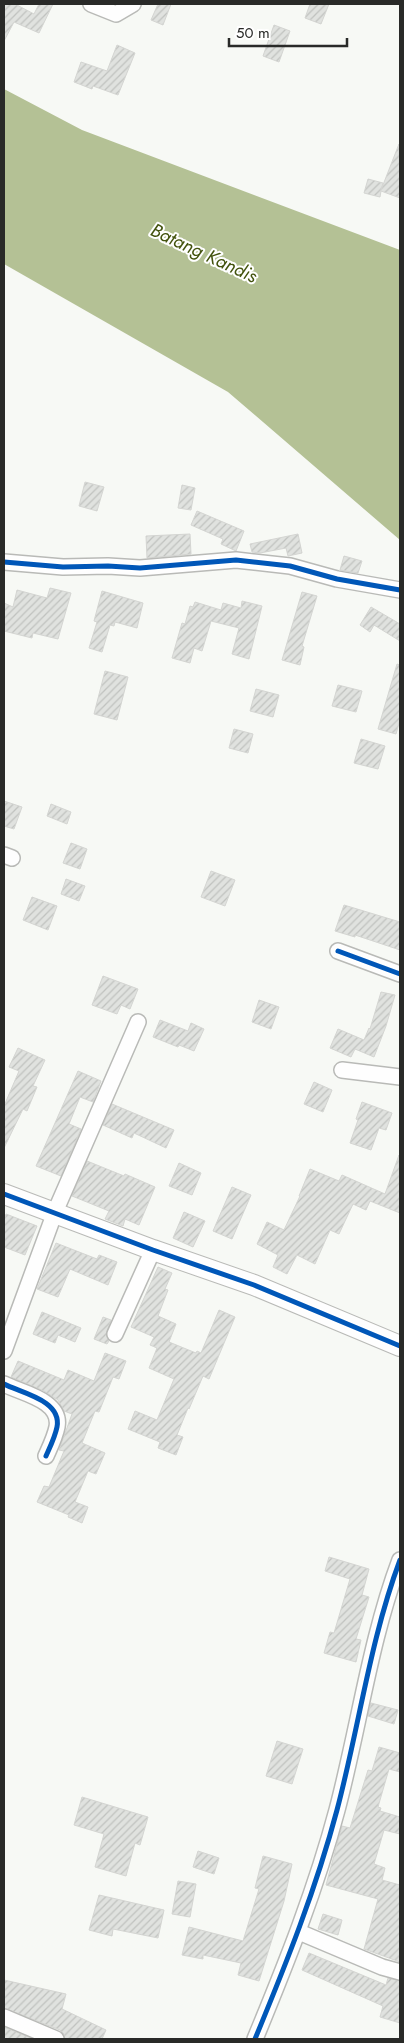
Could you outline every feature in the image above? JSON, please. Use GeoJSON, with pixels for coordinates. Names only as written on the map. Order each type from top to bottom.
{"type":"FeatureCollection","features":[{"type":"Feature","properties":{"kind":"street"},"geometry":{"type":"LineString","coordinates":[[91,4],[116,14],[133,4]]}},
{"type":"Feature","properties":{"kind":"street"},"geometry":{"type":"LineString","coordinates":[[4,562],[63,567],[108,566],[140,568],[236,560],[290,566],[337,578],[400,590]]}},
{"type":"Feature","properties":{"kind":"street"},"geometry":{"type":"LineString","coordinates":[[338,951],[400,974]]}},
{"type":"Feature","properties":{"kind":"street"},"geometry":{"type":"LineString","coordinates":[[4,1351],[55,1212],[138,1022]]}},
{"type":"Feature","properties":{"kind":"street"},"geometry":{"type":"LineString","coordinates":[[342,1070],[400,1077]]}},
{"type":"Feature","properties":{"kind":"street"},"geometry":{"type":"LineString","coordinates":[[4,1194],[254,1285],[400,1346]]}},
{"type":"Feature","properties":{"kind":"street"},"geometry":{"type":"LineString","coordinates":[[114,1334],[154,1250]]}},
{"type":"Feature","properties":{"kind":"street"},"geometry":{"type":"LineString","coordinates":[[4,1384],[34,1396],[48,1405],[54,1412],[57,1426],[46,1456]]}},
{"type":"Feature","properties":{"kind":"street"},"geometry":{"type":"LineString","coordinates":[[255,2039],[299,1932],[337,1810],[377,1634],[390,1587],[400,1560]]}},
{"type":"Feature","properties":{"kind":"street"},"geometry":{"type":"LineString","coordinates":[[299,1932],[382,1967],[400,1972]]}},
{"type":"Feature","properties":{"kind":"street"},"geometry":{"type":"LineString","coordinates":[[4,2017],[56,2039]]}},
{"type":"Feature","properties":{"kind":"water","name":"Batang Kandis"},"geometry":{"type":"Polygon","coordinates":[[[4,89],[82,130],[400,250],[400,540],[228,392],[4,264],[4,89]]]}},
{"type":"Feature","properties":{"kind":"building"},"geometry":{"type":"Polygon","coordinates":[[[4,4],[15,4],[34,14],[39,4],[53,4],[39,33],[14,22],[4,41],[4,4]]]}},
{"type":"Feature","properties":{"kind":"building"},"geometry":{"type":"Polygon","coordinates":[[[158,4],[171,4],[163,25],[151,20],[158,4]]]}},
{"type":"Feature","properties":{"kind":"building"},"geometry":{"type":"Polygon","coordinates":[[[310,4],[329,4],[321,24],[305,18],[310,4]]]}},
{"type":"Feature","properties":{"kind":"building"},"geometry":{"type":"Polygon","coordinates":[[[274,25],[290,31],[279,62],[263,56],[274,25]]]}},
{"type":"Feature","properties":{"kind":"building"},"geometry":{"type":"Polygon","coordinates":[[[117,45],[135,53],[118,95],[93,86],[92,89],[74,82],[81,62],[107,71],[117,45]]]}},
{"type":"Feature","properties":{"kind":"building"},"geometry":{"type":"Polygon","coordinates":[[[399,144],[400,198],[381,191],[380,197],[364,193],[368,179],[383,183],[381,190],[399,144]]]}},
{"type":"Feature","properties":{"kind":"building"},"geometry":{"type":"Polygon","coordinates":[[[85,482],[104,487],[97,511],[79,506],[85,482]]]}},
{"type":"Feature","properties":{"kind":"building"},"geometry":{"type":"Polygon","coordinates":[[[182,485],[195,488],[191,510],[178,508],[182,485]]]}},
{"type":"Feature","properties":{"kind":"building"},"geometry":{"type":"Polygon","coordinates":[[[197,511],[244,531],[236,551],[221,544],[223,539],[191,525],[197,511]]]}},
{"type":"Feature","properties":{"kind":"building"},"geometry":{"type":"Polygon","coordinates":[[[190,534],[191,554],[147,558],[146,536],[190,534]]]}},
{"type":"Feature","properties":{"kind":"building"},"geometry":{"type":"Polygon","coordinates":[[[298,534],[302,553],[288,556],[286,548],[260,553],[252,552],[250,544],[298,534]]]}},
{"type":"Feature","properties":{"kind":"building"},"geometry":{"type":"Polygon","coordinates":[[[344,556],[362,561],[358,573],[340,570],[344,556]]]}},
{"type":"Feature","properties":{"kind":"building"},"geometry":{"type":"Polygon","coordinates":[[[50,588],[71,593],[58,639],[33,633],[32,638],[4,631],[4,603],[13,607],[17,590],[47,598],[50,588]]]}},
{"type":"Feature","properties":{"kind":"building"},"geometry":{"type":"Polygon","coordinates":[[[102,591],[143,603],[137,628],[115,622],[114,626],[110,625],[102,652],[89,648],[97,622],[94,621],[102,591]]]}},
{"type":"Feature","properties":{"kind":"building"},"geometry":{"type":"Polygon","coordinates":[[[302,592],[317,596],[302,646],[304,647],[300,665],[282,660],[302,592]]]}},
{"type":"Feature","properties":{"kind":"building"},"geometry":{"type":"Polygon","coordinates":[[[242,601],[262,606],[249,659],[232,654],[239,628],[211,621],[202,651],[194,648],[190,663],[172,658],[182,623],[185,624],[190,606],[193,607],[195,602],[221,610],[223,603],[241,608],[242,601]]]}},
{"type":"Feature","properties":{"kind":"building"},"geometry":{"type":"Polygon","coordinates":[[[371,607],[400,624],[400,641],[374,625],[370,632],[360,625],[371,607]]]}},
{"type":"Feature","properties":{"kind":"building"},"geometry":{"type":"Polygon","coordinates":[[[397,664],[400,665],[400,720],[396,734],[378,729],[397,664]]]}},
{"type":"Feature","properties":{"kind":"building"},"geometry":{"type":"Polygon","coordinates":[[[105,671],[128,677],[117,720],[94,714],[105,671]]]}},
{"type":"Feature","properties":{"kind":"building"},"geometry":{"type":"Polygon","coordinates":[[[338,685],[362,691],[356,712],[332,706],[338,685]]]}},
{"type":"Feature","properties":{"kind":"building"},"geometry":{"type":"Polygon","coordinates":[[[256,689],[279,695],[273,717],[250,711],[256,689]]]}},
{"type":"Feature","properties":{"kind":"building"},"geometry":{"type":"Polygon","coordinates":[[[234,729],[253,734],[248,753],[229,748],[234,729]]]}},
{"type":"Feature","properties":{"kind":"building"},"geometry":{"type":"Polygon","coordinates":[[[361,739],[385,746],[378,769],[354,763],[361,739]]]}},
{"type":"Feature","properties":{"kind":"building"},"geometry":{"type":"Polygon","coordinates":[[[4,801],[22,807],[14,829],[4,826],[4,801]]]}},
{"type":"Feature","properties":{"kind":"building"},"geometry":{"type":"Polygon","coordinates":[[[51,804],[71,812],[67,824],[47,816],[51,804]]]}},
{"type":"Feature","properties":{"kind":"building"},"geometry":{"type":"Polygon","coordinates":[[[71,843],[87,849],[80,869],[63,863],[71,843]]]}},
{"type":"Feature","properties":{"kind":"building"},"geometry":{"type":"Polygon","coordinates":[[[211,871],[235,880],[225,906],[201,897],[211,871]]]}},
{"type":"Feature","properties":{"kind":"building"},"geometry":{"type":"Polygon","coordinates":[[[66,879],[85,886],[79,901],[61,894],[66,879]]]}},
{"type":"Feature","properties":{"kind":"building"},"geometry":{"type":"Polygon","coordinates":[[[32,897],[57,906],[48,930],[23,920],[32,897]]]}},
{"type":"Feature","properties":{"kind":"building"},"geometry":{"type":"Polygon","coordinates":[[[344,905],[400,922],[400,950],[355,935],[355,937],[335,931],[344,905]]]}},
{"type":"Feature","properties":{"kind":"building"},"geometry":{"type":"Polygon","coordinates":[[[103,976],[138,989],[130,1009],[121,1005],[117,1014],[92,1005],[103,976]]]}},
{"type":"Feature","properties":{"kind":"building"},"geometry":{"type":"Polygon","coordinates":[[[381,992],[395,995],[374,1057],[355,1049],[351,1057],[330,1048],[338,1029],[364,1040],[370,1029],[381,992]]]}},
{"type":"Feature","properties":{"kind":"building"},"geometry":{"type":"Polygon","coordinates":[[[259,1000],[279,1007],[271,1029],[252,1022],[259,1000]]]}},
{"type":"Feature","properties":{"kind":"building"},"geometry":{"type":"Polygon","coordinates":[[[160,1020],[188,1031],[191,1023],[204,1029],[194,1051],[153,1037],[160,1020]]]}},
{"type":"Feature","properties":{"kind":"building"},"geometry":{"type":"Polygon","coordinates":[[[18,1048],[45,1060],[33,1086],[37,1087],[27,1111],[23,1109],[4,1148],[4,1106],[19,1071],[9,1067],[18,1048]]]}},
{"type":"Feature","properties":{"kind":"building"},"geometry":{"type":"Polygon","coordinates":[[[78,1071],[101,1081],[93,1102],[80,1097],[69,1124],[81,1129],[61,1176],[36,1166],[78,1071]]]}},
{"type":"Feature","properties":{"kind":"building"},"geometry":{"type":"Polygon","coordinates":[[[314,1082],[332,1090],[323,1112],[304,1104],[314,1082]]]}},
{"type":"Feature","properties":{"kind":"building"},"geometry":{"type":"Polygon","coordinates":[[[362,1102],[392,1113],[386,1130],[379,1128],[371,1150],[350,1143],[362,1102]]]}},
{"type":"Feature","properties":{"kind":"building"},"geometry":{"type":"Polygon","coordinates":[[[112,1104],[174,1130],[166,1148],[134,1133],[132,1138],[103,1125],[112,1104]]]}},
{"type":"Feature","properties":{"kind":"building"},"geometry":{"type":"Polygon","coordinates":[[[399,1155],[400,1213],[370,1201],[366,1210],[353,1204],[339,1234],[330,1230],[315,1264],[297,1255],[287,1274],[273,1267],[278,1255],[257,1244],[267,1222],[284,1230],[310,1169],[339,1181],[342,1175],[385,1194],[399,1155]]]}},
{"type":"Feature","properties":{"kind":"building"},"geometry":{"type":"Polygon","coordinates":[[[87,1161],[155,1187],[139,1225],[125,1219],[123,1226],[105,1219],[109,1211],[72,1196],[87,1161]]]}},
{"type":"Feature","properties":{"kind":"building"},"geometry":{"type":"Polygon","coordinates":[[[179,1163],[201,1173],[192,1195],[169,1186],[179,1163]]]}},
{"type":"Feature","properties":{"kind":"building"},"geometry":{"type":"Polygon","coordinates":[[[232,1187],[251,1195],[232,1239],[213,1231],[232,1187]]]}},
{"type":"Feature","properties":{"kind":"building"},"geometry":{"type":"Polygon","coordinates":[[[184,1212],[205,1221],[193,1247],[173,1238],[184,1212]]]}},
{"type":"Feature","properties":{"kind":"building"},"geometry":{"type":"Polygon","coordinates":[[[6,1214],[37,1226],[25,1255],[4,1247],[4,1221],[6,1214]]]}},
{"type":"Feature","properties":{"kind":"building"},"geometry":{"type":"Polygon","coordinates":[[[56,1243],[97,1259],[99,1255],[117,1262],[108,1285],[70,1269],[58,1297],[37,1289],[56,1243]]]}},
{"type":"Feature","properties":{"kind":"building"},"geometry":{"type":"Polygon","coordinates":[[[158,1267],[172,1273],[165,1289],[168,1290],[158,1316],[176,1324],[169,1342],[196,1353],[197,1351],[201,1353],[219,1310],[235,1317],[209,1379],[203,1376],[188,1408],[177,1435],[183,1437],[176,1455],[158,1448],[160,1442],[128,1429],[135,1411],[157,1420],[174,1379],[149,1368],[157,1348],[150,1345],[154,1337],[131,1327],[158,1267]]]}},
{"type":"Feature","properties":{"kind":"building"},"geometry":{"type":"Polygon","coordinates":[[[42,1312],[81,1328],[75,1342],[58,1335],[55,1343],[33,1334],[42,1312]]]}},
{"type":"Feature","properties":{"kind":"building"},"geometry":{"type":"Polygon","coordinates":[[[103,1317],[111,1320],[106,1334],[109,1341],[107,1344],[94,1339],[103,1317]]]}},
{"type":"Feature","properties":{"kind":"building"},"geometry":{"type":"Polygon","coordinates":[[[105,1353],[126,1361],[119,1379],[113,1377],[99,1412],[95,1411],[82,1443],[105,1453],[96,1474],[88,1471],[75,1502],[88,1507],[82,1523],[68,1517],[69,1515],[37,1502],[44,1486],[49,1487],[64,1451],[59,1450],[72,1414],[64,1411],[58,1400],[44,1391],[11,1377],[18,1361],[64,1380],[68,1370],[94,1381],[105,1353]]]}},
{"type":"Feature","properties":{"kind":"building"},"geometry":{"type":"Polygon","coordinates":[[[329,1557],[369,1569],[362,1595],[369,1597],[356,1639],[361,1640],[356,1662],[324,1653],[330,1632],[334,1633],[350,1579],[325,1571],[329,1557]]]}},
{"type":"Feature","properties":{"kind":"building"},"geometry":{"type":"Polygon","coordinates":[[[371,1703],[398,1710],[394,1724],[368,1716],[371,1703]]]}},
{"type":"Feature","properties":{"kind":"building"},"geometry":{"type":"Polygon","coordinates":[[[277,1741],[303,1749],[292,1784],[266,1776],[277,1741]]]}},
{"type":"Feature","properties":{"kind":"building"},"geometry":{"type":"Polygon","coordinates":[[[379,1747],[400,1753],[400,1772],[389,1769],[378,1807],[381,1808],[380,1811],[400,1817],[400,1834],[384,1830],[374,1864],[385,1868],[382,1880],[400,1885],[400,1962],[364,1949],[378,1899],[326,1885],[342,1826],[350,1828],[368,1770],[372,1771],[379,1747]]]}},
{"type":"Feature","properties":{"kind":"building"},"geometry":{"type":"Polygon","coordinates":[[[82,1797],[148,1817],[140,1845],[135,1843],[126,1876],[95,1867],[104,1834],[74,1825],[82,1797]]]}},
{"type":"Feature","properties":{"kind":"building"},"geometry":{"type":"Polygon","coordinates":[[[198,1851],[219,1858],[214,1874],[193,1867],[198,1851]]]}},
{"type":"Feature","properties":{"kind":"building"},"geometry":{"type":"Polygon","coordinates":[[[263,1856],[292,1864],[284,1901],[259,1981],[238,1975],[241,1963],[203,1955],[203,1959],[182,1955],[189,1927],[243,1941],[259,1889],[255,1888],[263,1856]]]}},
{"type":"Feature","properties":{"kind":"building"},"geometry":{"type":"Polygon","coordinates":[[[178,1881],[196,1884],[190,1917],[172,1914],[178,1881]]]}},
{"type":"Feature","properties":{"kind":"building"},"geometry":{"type":"Polygon","coordinates":[[[99,1895],[164,1910],[158,1938],[113,1929],[112,1936],[89,1930],[99,1895]]]}},
{"type":"Feature","properties":{"kind":"building"},"geometry":{"type":"Polygon","coordinates":[[[323,1914],[342,1920],[338,1935],[318,1929],[323,1914]]]}},
{"type":"Feature","properties":{"kind":"building"},"geometry":{"type":"Polygon","coordinates":[[[309,1953],[386,1985],[388,1978],[400,1981],[400,2023],[380,2017],[383,2006],[302,1970],[309,1953]]]}},
{"type":"Feature","properties":{"kind":"building"},"geometry":{"type":"Polygon","coordinates":[[[4,1980],[66,1994],[62,2009],[106,2030],[102,2039],[65,2039],[64,2034],[60,2030],[4,2008],[4,1980]]]}},
{"type":"Feature","properties":{"kind":"building"},"geometry":{"type":"Polygon","coordinates":[[[4,2027],[33,2039],[4,2039],[4,2027]]]}},
{"type":"Feature","properties":{"kind":"cycle path"},"geometry":{"type":"LineString","coordinates":[[4,562],[63,567],[108,566],[140,568],[236,560],[290,566],[337,579],[400,590]]}},
{"type":"Feature","properties":{"kind":"cycle path"},"geometry":{"type":"LineString","coordinates":[[338,951],[400,974]]}},
{"type":"Feature","properties":{"kind":"cycle path"},"geometry":{"type":"LineString","coordinates":[[4,1194],[153,1250],[254,1285],[400,1346]]}},
{"type":"Feature","properties":{"kind":"cycle path"},"geometry":{"type":"LineString","coordinates":[[4,1384],[39,1399],[53,1410],[57,1418],[57,1427],[46,1456]]}},
{"type":"Feature","properties":{"kind":"cycle path"},"geometry":{"type":"LineString","coordinates":[[255,2039],[300,1926],[320,1869],[345,1779],[381,1621],[400,1560]]}}]}
